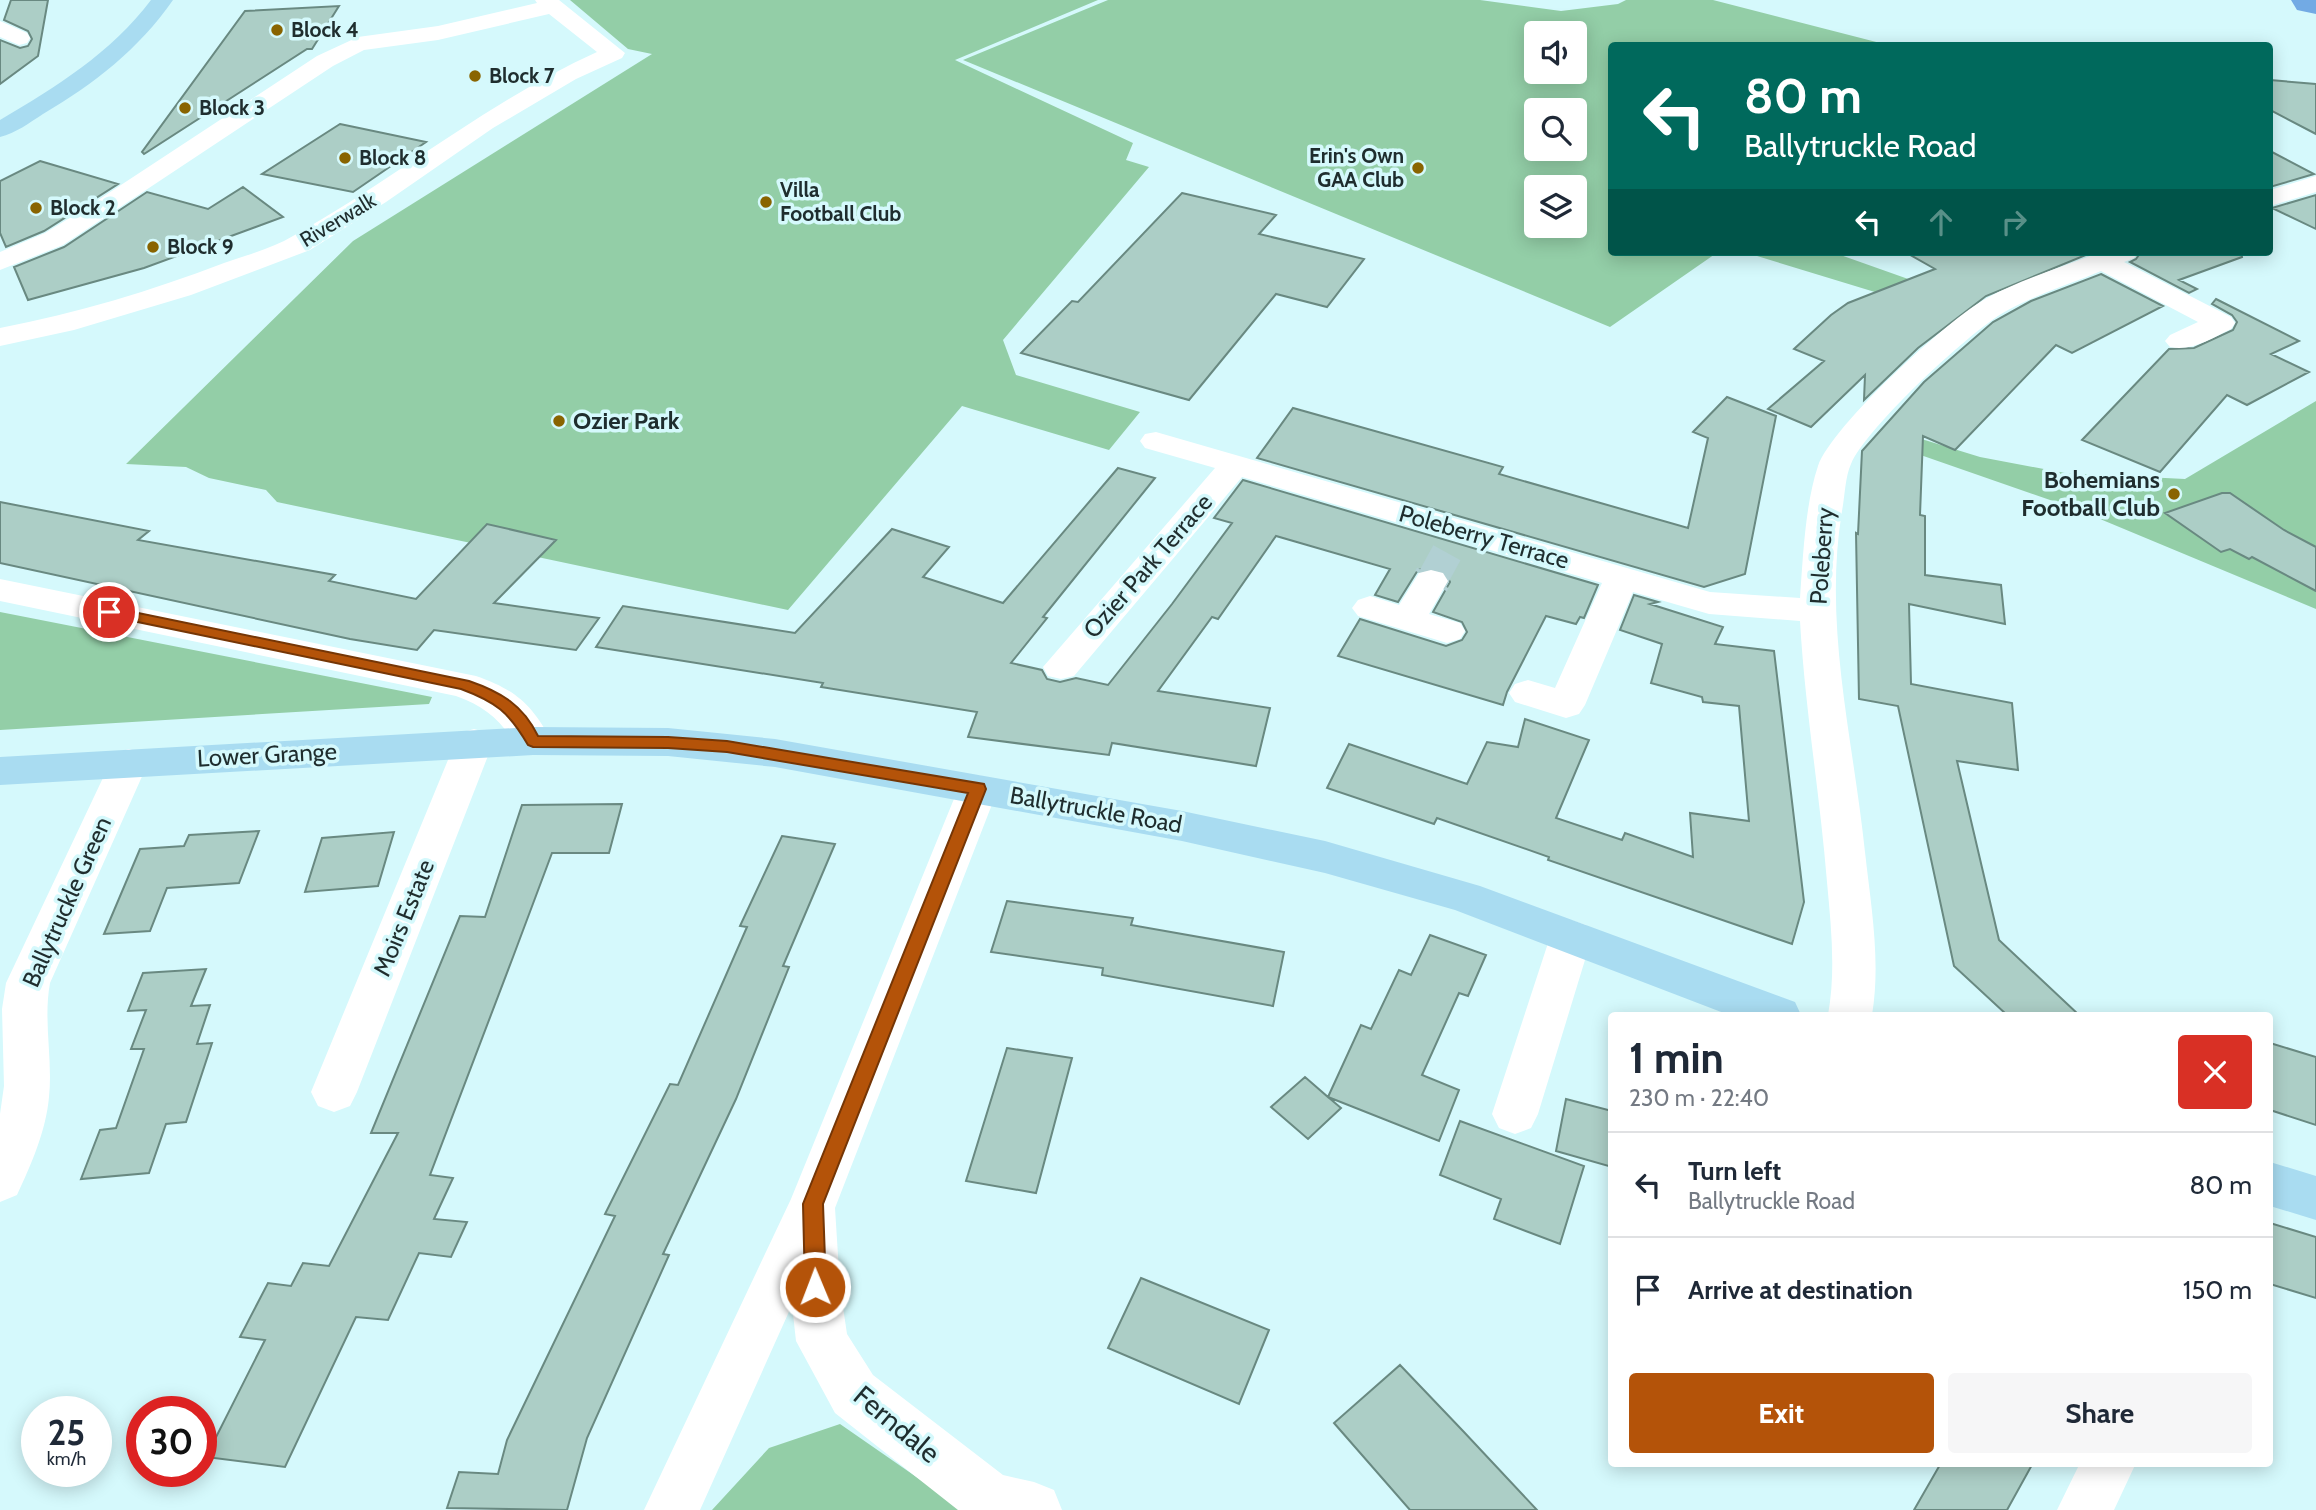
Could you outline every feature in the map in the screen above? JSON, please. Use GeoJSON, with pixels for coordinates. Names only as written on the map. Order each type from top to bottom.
{"type":"FeatureCollection","features":[{"type":"Feature","properties":{"kind":"main road"},"geometry":{"type":"LineString","coordinates":[[0,130],[58,94],[112,54],[146,22],[162,0]]}},
{"type":"Feature","properties":{"kind":"main road","name":"Lower Grange"},"geometry":{"type":"LineString","coordinates":[[0,771],[533,741]]}},
{"type":"Feature","properties":{"kind":"main road","name":"Ballytruckle Road"},"geometry":{"type":"LineString","coordinates":[[533,741],[668,742],[727,747],[1194,828],[1325,856],[1416,881],[1771,1012]]}},
{"type":"Feature","properties":{"kind":"main road"},"geometry":{"type":"LineString","coordinates":[[2273,1185],[2316,1198]]}},
{"type":"Feature","properties":{"kind":"street","name":"Riverwalk"},"geometry":{"type":"LineString","coordinates":[[0,262],[54,239],[326,61],[358,44],[438,33],[549,3],[585,34],[614,54],[568,74],[484,123],[377,197],[300,244],[168,293],[64,324],[0,337]]}},
{"type":"Feature","properties":{"kind":"street"},"geometry":{"type":"LineString","coordinates":[[2273,197],[2316,184]]}},
{"type":"Feature","properties":{"kind":"street"},"geometry":{"type":"LineString","coordinates":[[2113,256],[2221,323],[2180,341]]}},
{"type":"Feature","properties":{"kind":"street","name":"Poleberry"},"geometry":{"type":"LineString","coordinates":[[1851,1012],[1854,992],[1853,932],[1842,820],[1822,685],[1818,611],[1821,538],[1830,476],[1839,454],[1855,430],[1972,319],[1999,303],[2113,256]]}},
{"type":"Feature","properties":{"kind":"street","name":"Poleberry Terrace"},"geometry":{"type":"LineString","coordinates":[[1156,442],[1235,465],[1454,540],[1622,578],[1709,603],[1818,611]]}},
{"type":"Feature","properties":{"kind":"street","name":"Ozier Park Terrace"},"geometry":{"type":"LineString","coordinates":[[1061,667],[1235,465]]}},
{"type":"Feature","properties":{"kind":"street"},"geometry":{"type":"LineString","coordinates":[[1528,694],[1566,705],[1622,578]]}},
{"type":"Feature","properties":{"kind":"street"},"geometry":{"type":"LineString","coordinates":[[1408,619],[1431,581]]}},
{"type":"Feature","properties":{"kind":"street"},"geometry":{"type":"LineString","coordinates":[[0,590],[463,684],[487,693],[510,707],[523,721],[533,741]]}},
{"type":"Feature","properties":{"kind":"street"},"geometry":{"type":"LineString","coordinates":[[1370,608],[1447,631]]}},
{"type":"Feature","properties":{"kind":"street","name":"Moirs Estate"},"geometry":{"type":"LineString","coordinates":[[334,1092],[474,743]]}},
{"type":"Feature","properties":{"kind":"street","name":"Ballytruckle Green"},"geometry":{"type":"LineString","coordinates":[[0,1180],[23,1116],[14,1089],[28,984],[129,763]]}},
{"type":"Feature","properties":{"kind":"street","name":"Ferndale"},"geometry":{"type":"LineString","coordinates":[[672,1510],[813,1204],[978,789]]}},
{"type":"Feature","properties":{"kind":"street"},"geometry":{"type":"LineString","coordinates":[[1516,1114],[1571,937]]}},
{"type":"Feature","properties":{"kind":"street","name":"Ferndale"},"geometry":{"type":"LineString","coordinates":[[813,1204],[815,1287],[822,1341],[854,1394],[990,1500],[1034,1510]]}},
{"type":"Feature","properties":{"kind":"street"},"geometry":{"type":"LineString","coordinates":[[2085,1510],[2107,1467]]}},
{"type":"Feature","properties":{"kind":"green space"},"geometry":{"type":"Polygon","coordinates":[[[570,0],[1098,0],[955,60],[1133,143],[1126,160],[1149,167],[1003,340],[1016,375],[1140,412],[1109,450],[962,406],[788,610],[277,502],[266,490],[209,478],[186,467],[126,464],[353,241],[652,54],[628,49],[570,0]]]}},
{"type":"Feature","properties":{"kind":"green space","name":"Erin's Own GAA Club"},"geometry":{"type":"Polygon","coordinates":[[[1108,0],[1480,0],[1561,11],[1618,4],[1626,0],[1713,0],[1876,42],[1608,42],[1608,256],[1712,256],[1610,327],[963,60],[1108,0]]]}},
{"type":"Feature","properties":{"kind":"green space"},"geometry":{"type":"Polygon","coordinates":[[[1757,256],[1843,256],[1942,291],[1924,307],[1757,256]]]}},
{"type":"Feature","properties":{"kind":"green space","name":"Bohemians Football Club"},"geometry":{"type":"Polygon","coordinates":[[[2316,401],[2316,609],[2076,509],[1889,444],[1902,433],[1980,457],[2065,473],[2185,479],[2316,401]]]}},
{"type":"Feature","properties":{"kind":"green space"},"geometry":{"type":"Polygon","coordinates":[[[0,612],[432,697],[429,704],[0,730],[0,612]]]}},
{"type":"Feature","properties":{"kind":"green space"},"geometry":{"type":"Polygon","coordinates":[[[840,1424],[964,1510],[712,1510],[769,1448],[840,1424]]]}},
{"type":"Feature","properties":{"kind":"building"},"geometry":{"type":"Polygon","coordinates":[[[11,0],[48,0],[38,56],[0,84],[0,40],[20,48],[28,46],[32,39],[28,31],[4,20],[11,0]]]}},
{"type":"Feature","properties":{"kind":"building"},"geometry":{"type":"Polygon","coordinates":[[[339,6],[312,49],[307,49],[144,154],[142,152],[245,11],[339,6]]]}},
{"type":"Feature","properties":{"kind":"building"},"geometry":{"type":"Polygon","coordinates":[[[2273,80],[2316,84],[2316,134],[2273,112],[2273,80]]]}},
{"type":"Feature","properties":{"kind":"building","name":"Block 8"},"geometry":{"type":"Polygon","coordinates":[[[340,124],[426,142],[353,192],[262,174],[340,124]]]}},
{"type":"Feature","properties":{"kind":"building"},"geometry":{"type":"Polygon","coordinates":[[[2273,153],[2314,174],[2273,186],[2273,153]]]}},
{"type":"Feature","properties":{"kind":"building","name":"Block 2"},"geometry":{"type":"Polygon","coordinates":[[[40,161],[118,184],[44,231],[6,247],[0,233],[0,181],[40,161]]]}},
{"type":"Feature","properties":{"kind":"building"},"geometry":{"type":"Polygon","coordinates":[[[243,187],[283,217],[144,268],[28,300],[14,267],[64,247],[147,192],[208,209],[243,187]]]}},
{"type":"Feature","properties":{"kind":"building"},"geometry":{"type":"Polygon","coordinates":[[[1182,193],[1276,215],[1259,234],[1364,259],[1327,307],[1276,294],[1189,400],[1021,353],[1072,301],[1078,302],[1182,193]]]}},
{"type":"Feature","properties":{"kind":"building"},"geometry":{"type":"Polygon","coordinates":[[[2316,195],[2316,229],[2273,208],[2316,195]]]}},
{"type":"Feature","properties":{"kind":"building"},"geometry":{"type":"Polygon","coordinates":[[[1912,256],[2083,256],[1986,296],[1918,348],[1864,400],[1865,375],[1811,427],[1768,409],[1824,361],[1794,349],[1831,315],[1848,303],[1935,269],[1912,256]]]}},
{"type":"Feature","properties":{"kind":"building"},"geometry":{"type":"Polygon","coordinates":[[[2138,256],[2242,257],[2179,280],[2197,289],[2189,293],[2130,262],[2138,256]]]}},
{"type":"Feature","properties":{"kind":"building"},"geometry":{"type":"Polygon","coordinates":[[[2101,274],[2163,306],[2072,353],[2056,345],[1955,450],[1923,436],[1920,515],[1925,516],[1925,575],[2001,585],[2005,624],[1909,604],[1911,684],[2012,703],[2018,770],[1957,761],[1999,940],[2076,1012],[2004,1012],[1954,966],[1898,706],[1859,699],[1856,533],[1858,534],[1862,451],[1924,382],[1993,322],[2031,301],[2101,274]]]}},
{"type":"Feature","properties":{"kind":"building"},"geometry":{"type":"Polygon","coordinates":[[[2216,299],[2299,341],[2271,354],[2309,372],[2247,405],[2227,395],[2160,472],[2082,440],[2169,349],[2194,348],[2233,330],[2237,322],[2232,315],[2212,304],[2216,299]]]}},
{"type":"Feature","properties":{"kind":"building"},"geometry":{"type":"Polygon","coordinates":[[[1727,397],[1776,416],[1745,574],[1704,587],[1257,458],[1293,408],[1503,467],[1499,474],[1688,528],[1708,438],[1693,432],[1727,397]]]}},
{"type":"Feature","properties":{"kind":"building"},"geometry":{"type":"Polygon","coordinates":[[[1118,468],[1155,478],[1043,617],[1047,618],[1011,663],[1042,670],[1047,679],[1060,682],[1076,678],[1108,685],[1232,523],[1214,518],[1243,480],[1598,585],[1584,618],[1580,617],[1576,624],[1546,616],[1503,705],[1338,656],[1360,619],[1446,646],[1462,640],[1467,632],[1462,622],[1433,612],[1450,582],[1445,572],[1432,567],[1418,570],[1398,602],[1375,595],[1390,569],[1276,536],[1218,619],[1212,617],[1158,691],[1270,708],[1256,766],[1112,743],[1109,755],[968,737],[977,712],[821,687],[823,683],[596,647],[623,606],[795,633],[892,529],[949,547],[923,577],[1003,603],[1118,468]]]}},
{"type":"Feature","properties":{"kind":"building"},"geometry":{"type":"Polygon","coordinates":[[[2222,493],[2230,493],[2284,530],[2316,547],[2316,591],[2252,557],[2249,559],[2230,549],[2221,552],[2165,513],[2222,493]]]}},
{"type":"Feature","properties":{"kind":"building"},"geometry":{"type":"Polygon","coordinates":[[[0,502],[149,531],[138,540],[335,575],[329,581],[416,599],[487,524],[556,540],[494,603],[599,618],[576,650],[434,630],[417,650],[350,639],[0,563],[0,502]]]}},
{"type":"Feature","properties":{"kind":"building"},"geometry":{"type":"Polygon","coordinates":[[[1634,595],[1658,602],[1650,604],[1723,627],[1715,644],[1774,651],[1804,902],[1792,944],[1548,860],[1549,857],[1437,818],[1434,824],[1327,788],[1349,744],[1467,784],[1487,742],[1518,747],[1525,719],[1589,740],[1556,818],[1622,840],[1625,833],[1693,857],[1690,813],[1749,821],[1739,706],[1703,702],[1702,697],[1651,683],[1662,644],[1620,630],[1634,595]]]}},
{"type":"Feature","properties":{"kind":"building"},"geometry":{"type":"Polygon","coordinates":[[[622,804],[609,853],[552,853],[430,1175],[453,1178],[434,1219],[467,1222],[451,1257],[419,1253],[388,1320],[356,1317],[285,1467],[217,1458],[217,1435],[265,1340],[240,1337],[268,1283],[291,1286],[303,1263],[329,1266],[398,1133],[371,1133],[460,916],[485,917],[522,805],[622,804]]]}},
{"type":"Feature","properties":{"kind":"building"},"geometry":{"type":"Polygon","coordinates":[[[259,831],[239,883],[167,888],[150,931],[104,934],[140,849],[184,846],[189,835],[259,831]]]}},
{"type":"Feature","properties":{"kind":"building"},"geometry":{"type":"Polygon","coordinates":[[[394,832],[378,886],[305,892],[322,838],[394,832]]]}},
{"type":"Feature","properties":{"kind":"building"},"geometry":{"type":"Polygon","coordinates":[[[782,836],[835,844],[783,966],[789,967],[736,1099],[663,1254],[669,1255],[587,1438],[567,1510],[447,1508],[459,1472],[498,1474],[507,1440],[615,1216],[605,1214],[670,1084],[678,1085],[747,927],[740,926],[782,836]]]}},
{"type":"Feature","properties":{"kind":"building"},"geometry":{"type":"Polygon","coordinates":[[[1007,901],[1133,918],[1131,925],[1284,952],[1273,1006],[1102,975],[1103,968],[991,952],[1007,901]]]}},
{"type":"Feature","properties":{"kind":"building"},"geometry":{"type":"Polygon","coordinates":[[[1430,935],[1486,955],[1468,996],[1459,993],[1422,1075],[1459,1090],[1439,1141],[1328,1097],[1361,1025],[1371,1029],[1399,970],[1411,975],[1430,935]]]}},
{"type":"Feature","properties":{"kind":"building"},"geometry":{"type":"Polygon","coordinates":[[[206,969],[191,1006],[210,1005],[197,1044],[212,1043],[186,1122],[166,1124],[149,1173],[81,1179],[100,1130],[116,1128],[144,1049],[131,1049],[146,1010],[128,1011],[143,973],[206,969]]]}},
{"type":"Feature","properties":{"kind":"building"},"geometry":{"type":"Polygon","coordinates":[[[2273,1044],[2316,1057],[2316,1125],[2273,1111],[2273,1044]]]}},
{"type":"Feature","properties":{"kind":"building"},"geometry":{"type":"Polygon","coordinates":[[[1007,1048],[1072,1058],[1036,1193],[966,1181],[1007,1048]]]}},
{"type":"Feature","properties":{"kind":"building"},"geometry":{"type":"Polygon","coordinates":[[[1305,1077],[1341,1108],[1308,1139],[1271,1107],[1305,1077]]]}},
{"type":"Feature","properties":{"kind":"building"},"geometry":{"type":"Polygon","coordinates":[[[1566,1099],[1608,1110],[1608,1166],[1556,1151],[1566,1099]]]}},
{"type":"Feature","properties":{"kind":"building"},"geometry":{"type":"Polygon","coordinates":[[[1460,1121],[1584,1166],[1560,1244],[1494,1219],[1501,1199],[1440,1175],[1460,1121]]]}},
{"type":"Feature","properties":{"kind":"building"},"geometry":{"type":"Polygon","coordinates":[[[2273,1224],[2316,1237],[2316,1298],[2273,1285],[2273,1224]]]}},
{"type":"Feature","properties":{"kind":"building"},"geometry":{"type":"Polygon","coordinates":[[[1141,1278],[1269,1330],[1239,1404],[1108,1348],[1141,1278]]]}},
{"type":"Feature","properties":{"kind":"building"},"geometry":{"type":"Polygon","coordinates":[[[1400,1365],[1537,1510],[1410,1510],[1334,1423],[1400,1365]]]}},
{"type":"Feature","properties":{"kind":"building"},"geometry":{"type":"Polygon","coordinates":[[[1939,1467],[2031,1467],[2007,1510],[1914,1510],[1939,1467]]]}},
{"type":"Feature","properties":{"kind":"tunnel"},"geometry":{"type":"LineString","coordinates":[[1432,580],[1449,549]]}},
{"type":"Feature","properties":{"kind":"place","name":"Block 4"},"geometry":{"type":"Point","coordinates":[277,30]}},
{"type":"Feature","properties":{"kind":"place","name":"Block 7"},"geometry":{"type":"Point","coordinates":[475,76]}},
{"type":"Feature","properties":{"kind":"place","name":"Block 3"},"geometry":{"type":"Point","coordinates":[185,108]}},
{"type":"Feature","properties":{"kind":"place","name":"Block 8"},"geometry":{"type":"Point","coordinates":[345,158]}},
{"type":"Feature","properties":{"kind":"place","name":"Erin's Own GAA Club"},"geometry":{"type":"Point","coordinates":[1418,168]}},
{"type":"Feature","properties":{"kind":"place","name":"Villa Football Club"},"geometry":{"type":"Point","coordinates":[766,202]}},
{"type":"Feature","properties":{"kind":"place","name":"Block 2"},"geometry":{"type":"Point","coordinates":[36,208]}},
{"type":"Feature","properties":{"kind":"place","name":"Block 9"},"geometry":{"type":"Point","coordinates":[153,247]}},
{"type":"Feature","properties":{"kind":"place","name":"Ozier Park"},"geometry":{"type":"Point","coordinates":[559,421]}},
{"type":"Feature","properties":{"kind":"place","name":"Bohemians Football Club"},"geometry":{"type":"Point","coordinates":[2174,494]}},
{"type":"Feature","properties":{"kind":"route"},"geometry":{"type":"LineString","coordinates":[[109,612],[463,684],[487,693],[510,707],[523,721],[533,741],[668,742],[727,747],[791,755],[978,789],[813,1204],[815,1287]]}}]}
